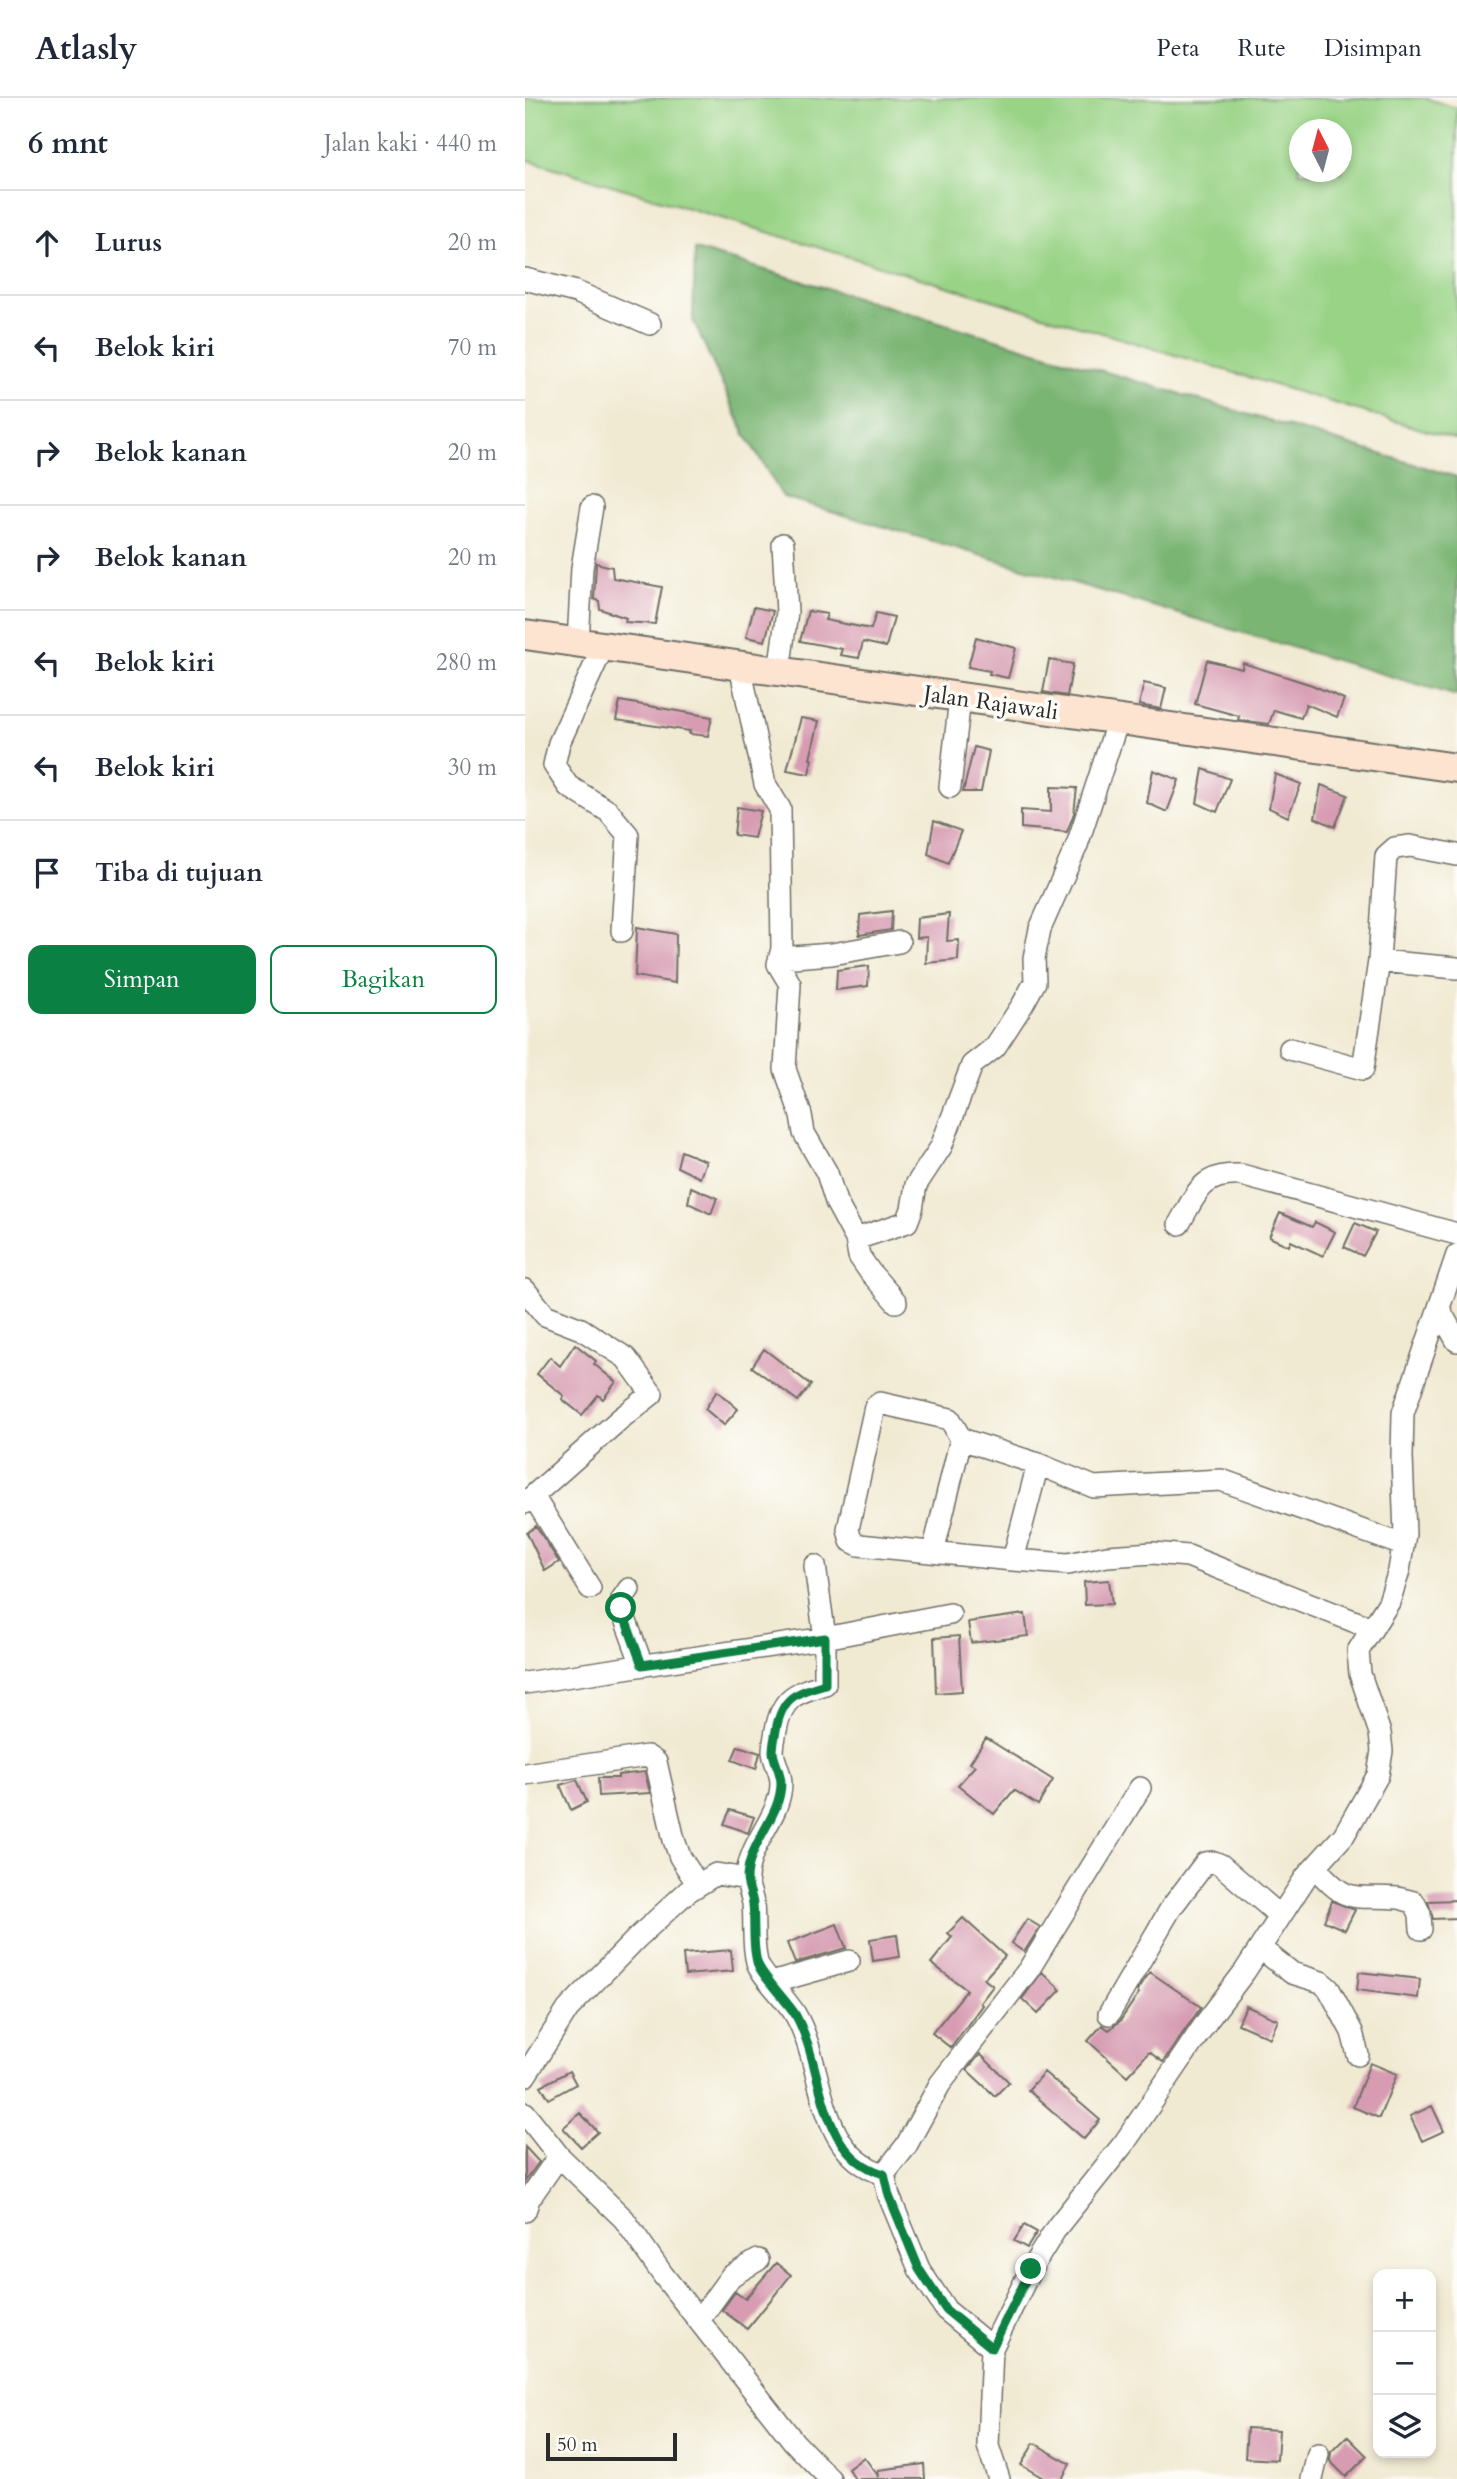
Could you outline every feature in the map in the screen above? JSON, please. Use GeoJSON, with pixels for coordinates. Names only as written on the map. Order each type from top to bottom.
{"type":"FeatureCollection","features":[{"type":"Feature","properties":{"kind":"street"},"geometry":{"type":"LineString","coordinates":[[525,279],[576,292],[650,324]]}},
{"type":"Feature","properties":{"kind":"street"},"geometry":{"type":"LineString","coordinates":[[592,507],[582,568],[591,645],[554,765],[568,786],[608,811],[628,835],[622,931]]}},
{"type":"Feature","properties":{"kind":"street"},"geometry":{"type":"LineString","coordinates":[[779,672],[787,612],[783,544]]}},
{"type":"Feature","properties":{"kind":"street","name":"Jalan Rajawali"},"geometry":{"type":"LineString","coordinates":[[525,635],[1457,768]]}},
{"type":"Feature","properties":{"kind":"street"},"geometry":{"type":"LineString","coordinates":[[740,666],[765,784],[780,809],[782,949],[778,964],[790,984],[785,1069],[801,1115],[804,1133],[827,1173],[836,1202],[856,1239],[859,1256],[896,1302]]}},
{"type":"Feature","properties":{"kind":"street"},"geometry":{"type":"LineString","coordinates":[[950,787],[960,698]]}},
{"type":"Feature","properties":{"kind":"street"},"geometry":{"type":"LineString","coordinates":[[856,1239],[907,1222],[916,1185],[941,1147],[972,1065],[995,1047],[1035,982],[1034,958],[1040,929],[1077,845],[1118,720]]}},
{"type":"Feature","properties":{"kind":"street"},"geometry":{"type":"LineString","coordinates":[[1290,1049],[1363,1069],[1378,961],[1386,856],[1395,848],[1410,846],[1457,855]]}},
{"type":"Feature","properties":{"kind":"street"},"geometry":{"type":"LineString","coordinates":[[780,958],[832,954],[899,942]]}},
{"type":"Feature","properties":{"kind":"street"},"geometry":{"type":"LineString","coordinates":[[1378,961],[1457,968]]}},
{"type":"Feature","properties":{"kind":"street"},"geometry":{"type":"LineString","coordinates":[[1179,1224],[1202,1186],[1221,1174],[1241,1175],[1457,1234]]}},
{"type":"Feature","properties":{"kind":"street"},"geometry":{"type":"LineString","coordinates":[[999,2479],[988,2446],[992,2348],[1031,2269],[1057,2227],[1125,2142],[1315,1867],[1344,1835],[1378,1775],[1382,1751],[1380,1733],[1360,1674],[1358,1651],[1388,1602],[1399,1571],[1403,1545],[1403,1413],[1450,1325],[1457,1255]]}},
{"type":"Feature","properties":{"kind":"street"},"geometry":{"type":"LineString","coordinates":[[525,1290],[545,1315],[580,1329],[626,1358],[652,1394],[529,1499],[590,1588]]}},
{"type":"Feature","properties":{"kind":"street"},"geometry":{"type":"LineString","coordinates":[[933,1552],[961,1439],[950,1419],[880,1404],[875,1407],[848,1529],[851,1541],[859,1545],[1013,1560],[1069,1564],[1107,1556],[1153,1553],[1188,1556],[1371,1628]]}},
{"type":"Feature","properties":{"kind":"street"},"geometry":{"type":"LineString","coordinates":[[961,1439],[1038,1464],[1094,1487],[1221,1480],[1403,1545]]}},
{"type":"Feature","properties":{"kind":"street"},"geometry":{"type":"LineString","coordinates":[[1013,1560],[1038,1464]]}},
{"type":"Feature","properties":{"kind":"street"},"geometry":{"type":"LineString","coordinates":[[815,1566],[825,1638],[825,1684],[792,1696],[780,1711],[773,1750],[781,1783],[775,1806],[751,1856],[747,1879],[753,1903],[757,1965],[795,2015],[811,2052],[823,2103],[839,2138],[853,2159],[870,2170],[884,2174]]}},
{"type":"Feature","properties":{"kind":"street"},"geometry":{"type":"LineString","coordinates":[[629,1589],[622,1598],[621,1608],[642,1665]]}},
{"type":"Feature","properties":{"kind":"street"},"geometry":{"type":"LineString","coordinates":[[525,1683],[825,1638],[950,1614]]}},
{"type":"Feature","properties":{"kind":"street"},"geometry":{"type":"LineString","coordinates":[[525,1774],[647,1756],[653,1758],[680,1857],[698,1885]]}},
{"type":"Feature","properties":{"kind":"street"},"geometry":{"type":"LineString","coordinates":[[884,2174],[906,2146],[940,2084],[1029,1969],[1140,1788]]}},
{"type":"Feature","properties":{"kind":"street"},"geometry":{"type":"LineString","coordinates":[[1109,2014],[1171,1908],[1205,1863],[1214,1862],[1221,1865],[1280,1916]]}},
{"type":"Feature","properties":{"kind":"street"},"geometry":{"type":"LineString","coordinates":[[1315,1867],[1333,1888],[1355,1898],[1402,1898],[1414,1902],[1420,1914],[1421,1929]]}},
{"type":"Feature","properties":{"kind":"street"},"geometry":{"type":"LineString","coordinates":[[525,2076],[568,2009],[637,1938],[687,1892],[716,1874],[747,1879]]}},
{"type":"Feature","properties":{"kind":"street"},"geometry":{"type":"LineString","coordinates":[[1260,1948],[1292,1973],[1321,1982],[1329,1989],[1352,2032],[1358,2055]]}},
{"type":"Feature","properties":{"kind":"street"},"geometry":{"type":"LineString","coordinates":[[771,1983],[849,1961]]}},
{"type":"Feature","properties":{"kind":"street"},"geometry":{"type":"LineString","coordinates":[[525,2113],[559,2156],[624,2219],[794,2442],[830,2479]]}},
{"type":"Feature","properties":{"kind":"street"},"geometry":{"type":"LineString","coordinates":[[525,2211],[529,2199],[559,2156]]}},
{"type":"Feature","properties":{"kind":"street"},"geometry":{"type":"LineString","coordinates":[[884,2174],[889,2196],[919,2269],[946,2310],[992,2348]]}},
{"type":"Feature","properties":{"kind":"street"},"geometry":{"type":"LineString","coordinates":[[699,2320],[731,2276],[758,2260]]}},
{"type":"Feature","properties":{"kind":"street"},"geometry":{"type":"LineString","coordinates":[[1312,2479],[1318,2454]]}},
{"type":"Feature","properties":{"kind":"green space"},"geometry":{"type":"Polygon","coordinates":[[[525,98],[1425,98],[1457,108],[1457,440],[525,159],[525,98]]]}},
{"type":"Feature","properties":{"kind":"green space"},"geometry":{"type":"Polygon","coordinates":[[[695,249],[1457,477],[1457,696],[783,497],[745,434],[693,320],[695,249]]]}},
{"type":"Feature","properties":{"kind":"building"},"geometry":{"type":"Polygon","coordinates":[[[596,563],[612,567],[613,578],[662,587],[655,624],[625,622],[626,618],[600,609],[599,601],[594,599],[596,563]]]}},
{"type":"Feature","properties":{"kind":"building"},"geometry":{"type":"Polygon","coordinates":[[[754,607],[773,611],[765,641],[746,637],[754,607]]]}},
{"type":"Feature","properties":{"kind":"building"},"geometry":{"type":"Polygon","coordinates":[[[808,611],[827,614],[825,620],[871,629],[876,613],[894,617],[886,647],[863,642],[859,658],[840,655],[842,649],[800,641],[808,611]]]}},
{"type":"Feature","properties":{"kind":"building"},"geometry":{"type":"Polygon","coordinates":[[[976,637],[1016,648],[1008,678],[968,667],[976,637]]]}},
{"type":"Feature","properties":{"kind":"building"},"geometry":{"type":"Polygon","coordinates":[[[1049,660],[1073,664],[1067,696],[1043,692],[1049,660]]]}},
{"type":"Feature","properties":{"kind":"building"},"geometry":{"type":"Polygon","coordinates":[[[1207,660],[1242,669],[1243,663],[1312,685],[1344,699],[1337,717],[1306,704],[1301,718],[1274,710],[1269,724],[1238,720],[1239,716],[1195,704],[1207,660]]]}},
{"type":"Feature","properties":{"kind":"building"},"geometry":{"type":"Polygon","coordinates":[[[1144,683],[1166,688],[1161,709],[1139,705],[1144,683]]]}},
{"type":"Feature","properties":{"kind":"building"},"geometry":{"type":"Polygon","coordinates":[[[620,701],[712,717],[708,736],[616,720],[620,701]]]}},
{"type":"Feature","properties":{"kind":"building"},"geometry":{"type":"Polygon","coordinates":[[[801,718],[819,721],[809,774],[787,770],[801,718]]]}},
{"type":"Feature","properties":{"kind":"building"},"geometry":{"type":"Polygon","coordinates":[[[974,747],[989,751],[981,792],[963,792],[974,747]]]}},
{"type":"Feature","properties":{"kind":"building"},"geometry":{"type":"Polygon","coordinates":[[[1203,769],[1230,779],[1217,812],[1197,803],[1203,769]]]}},
{"type":"Feature","properties":{"kind":"building"},"geometry":{"type":"Polygon","coordinates":[[[1153,770],[1179,780],[1167,812],[1147,803],[1153,770]]]}},
{"type":"Feature","properties":{"kind":"building"},"geometry":{"type":"Polygon","coordinates":[[[1275,774],[1301,784],[1288,817],[1269,808],[1275,774]]]}},
{"type":"Feature","properties":{"kind":"building"},"geometry":{"type":"Polygon","coordinates":[[[1321,785],[1348,795],[1335,827],[1315,818],[1321,785]]]}},
{"type":"Feature","properties":{"kind":"building"},"geometry":{"type":"Polygon","coordinates":[[[1051,787],[1077,788],[1074,813],[1067,832],[1021,828],[1021,810],[1051,812],[1051,787]]]}},
{"type":"Feature","properties":{"kind":"building"},"geometry":{"type":"Polygon","coordinates":[[[737,807],[761,811],[754,838],[734,835],[737,807]]]}},
{"type":"Feature","properties":{"kind":"building"},"geometry":{"type":"Polygon","coordinates":[[[934,821],[961,831],[948,863],[928,854],[934,821]]]}},
{"type":"Feature","properties":{"kind":"building"},"geometry":{"type":"Polygon","coordinates":[[[892,911],[891,930],[859,935],[860,915],[892,911]]]}},
{"type":"Feature","properties":{"kind":"building"},"geometry":{"type":"Polygon","coordinates":[[[949,914],[947,941],[959,940],[958,960],[926,963],[927,937],[916,938],[917,918],[949,914]]]}},
{"type":"Feature","properties":{"kind":"building"},"geometry":{"type":"Polygon","coordinates":[[[637,927],[676,934],[675,983],[635,976],[637,927]]]}},
{"type":"Feature","properties":{"kind":"building"},"geometry":{"type":"Polygon","coordinates":[[[869,966],[868,986],[836,990],[837,970],[869,966]]]}},
{"type":"Feature","properties":{"kind":"building"},"geometry":{"type":"Polygon","coordinates":[[[681,1151],[706,1161],[700,1178],[677,1167],[681,1151]]]}},
{"type":"Feature","properties":{"kind":"building"},"geometry":{"type":"Polygon","coordinates":[[[691,1187],[717,1198],[711,1214],[688,1203],[691,1187]]]}},
{"type":"Feature","properties":{"kind":"building"},"geometry":{"type":"Polygon","coordinates":[[[1280,1213],[1312,1227],[1315,1222],[1335,1232],[1323,1256],[1291,1241],[1289,1246],[1269,1237],[1280,1213]]]}},
{"type":"Feature","properties":{"kind":"building"},"geometry":{"type":"Polygon","coordinates":[[[1355,1223],[1376,1232],[1363,1256],[1344,1247],[1355,1223]]]}},
{"type":"Feature","properties":{"kind":"building"},"geometry":{"type":"Polygon","coordinates":[[[575,1344],[616,1382],[603,1399],[598,1395],[582,1415],[537,1374],[550,1357],[560,1366],[575,1344]]]}},
{"type":"Feature","properties":{"kind":"building"},"geometry":{"type":"Polygon","coordinates":[[[764,1349],[811,1385],[798,1401],[752,1367],[764,1349]]]}},
{"type":"Feature","properties":{"kind":"building"},"geometry":{"type":"Polygon","coordinates":[[[717,1391],[738,1409],[724,1425],[705,1409],[717,1391]]]}},
{"type":"Feature","properties":{"kind":"building"},"geometry":{"type":"Polygon","coordinates":[[[536,1526],[559,1562],[545,1571],[527,1533],[536,1526]]]}},
{"type":"Feature","properties":{"kind":"building"},"geometry":{"type":"Polygon","coordinates":[[[1109,1580],[1112,1604],[1085,1605],[1084,1582],[1109,1580]]]}},
{"type":"Feature","properties":{"kind":"building"},"geometry":{"type":"Polygon","coordinates":[[[1025,1614],[1028,1636],[971,1643],[968,1622],[1025,1614]]]}},
{"type":"Feature","properties":{"kind":"building"},"geometry":{"type":"Polygon","coordinates":[[[959,1636],[962,1691],[936,1693],[934,1638],[959,1636]]]}},
{"type":"Feature","properties":{"kind":"building"},"geometry":{"type":"Polygon","coordinates":[[[986,1738],[1053,1780],[1038,1805],[1014,1790],[994,1814],[958,1785],[975,1766],[970,1763],[986,1738]]]}},
{"type":"Feature","properties":{"kind":"building"},"geometry":{"type":"Polygon","coordinates":[[[738,1746],[760,1753],[756,1769],[732,1760],[738,1746]]]}},
{"type":"Feature","properties":{"kind":"building"},"geometry":{"type":"Polygon","coordinates":[[[645,1772],[650,1793],[599,1796],[598,1778],[618,1778],[618,1775],[645,1772]]]}},
{"type":"Feature","properties":{"kind":"building"},"geometry":{"type":"Polygon","coordinates":[[[577,1780],[587,1802],[571,1810],[560,1785],[577,1780]]]}},
{"type":"Feature","properties":{"kind":"building"},"geometry":{"type":"Polygon","coordinates":[[[730,1810],[754,1817],[748,1833],[724,1824],[730,1810]]]}},
{"type":"Feature","properties":{"kind":"building"},"geometry":{"type":"Polygon","coordinates":[[[1457,1900],[1457,1918],[1433,1919],[1428,1901],[1457,1900]]]}},
{"type":"Feature","properties":{"kind":"building"},"geometry":{"type":"Polygon","coordinates":[[[1332,1901],[1355,1910],[1345,1930],[1324,1921],[1332,1901]]]}},
{"type":"Feature","properties":{"kind":"building"},"geometry":{"type":"Polygon","coordinates":[[[963,1918],[1005,1956],[984,1979],[993,1986],[951,2048],[932,2033],[967,1990],[931,1963],[952,1937],[948,1933],[963,1918]]]}},
{"type":"Feature","properties":{"kind":"building"},"geometry":{"type":"Polygon","coordinates":[[[1027,1919],[1040,1927],[1024,1952],[1011,1943],[1027,1919]]]}},
{"type":"Feature","properties":{"kind":"building"},"geometry":{"type":"Polygon","coordinates":[[[837,1924],[846,1948],[795,1963],[787,1943],[837,1924]]]}},
{"type":"Feature","properties":{"kind":"building"},"geometry":{"type":"Polygon","coordinates":[[[897,1935],[900,1957],[873,1961],[870,1939],[897,1935]]]}},
{"type":"Feature","properties":{"kind":"building"},"geometry":{"type":"Polygon","coordinates":[[[731,1950],[733,1971],[685,1975],[683,1954],[731,1950]]]}},
{"type":"Feature","properties":{"kind":"building"},"geometry":{"type":"Polygon","coordinates":[[[1042,1972],[1061,1990],[1038,2014],[1022,1999],[1042,1972]]]}},
{"type":"Feature","properties":{"kind":"building"},"geometry":{"type":"Polygon","coordinates":[[[1150,1972],[1201,2007],[1163,2062],[1149,2052],[1127,2076],[1088,2041],[1102,2025],[1109,2030],[1120,2021],[1150,1972]]]}},
{"type":"Feature","properties":{"kind":"building"},"geometry":{"type":"Polygon","coordinates":[[[1359,1972],[1420,1979],[1418,1998],[1357,1990],[1359,1972]]]}},
{"type":"Feature","properties":{"kind":"building"},"geometry":{"type":"Polygon","coordinates":[[[1246,2006],[1278,2020],[1270,2038],[1238,2024],[1246,2006]]]}},
{"type":"Feature","properties":{"kind":"building"},"geometry":{"type":"Polygon","coordinates":[[[980,2054],[1009,2082],[995,2096],[967,2070],[980,2054]]]}},
{"type":"Feature","properties":{"kind":"building"},"geometry":{"type":"Polygon","coordinates":[[[1370,2063],[1397,2074],[1379,2118],[1353,2107],[1370,2063]]]}},
{"type":"Feature","properties":{"kind":"building"},"geometry":{"type":"Polygon","coordinates":[[[569,2071],[576,2084],[549,2099],[541,2086],[569,2071]]]}},
{"type":"Feature","properties":{"kind":"building"},"geometry":{"type":"Polygon","coordinates":[[[1044,2072],[1100,2120],[1084,2139],[1028,2090],[1044,2072]]]}},
{"type":"Feature","properties":{"kind":"building"},"geometry":{"type":"Polygon","coordinates":[[[1432,2106],[1444,2131],[1422,2141],[1410,2116],[1432,2106]]]}},
{"type":"Feature","properties":{"kind":"building"},"geometry":{"type":"Polygon","coordinates":[[[580,2113],[598,2132],[581,2147],[563,2128],[580,2113]]]}},
{"type":"Feature","properties":{"kind":"building"},"geometry":{"type":"Polygon","coordinates":[[[525,2147],[539,2162],[525,2181],[525,2147]]]}},
{"type":"Feature","properties":{"kind":"building"},"geometry":{"type":"Polygon","coordinates":[[[1024,2225],[1037,2232],[1027,2248],[1014,2241],[1024,2225]]]}},
{"type":"Feature","properties":{"kind":"building"},"geometry":{"type":"Polygon","coordinates":[[[776,2263],[791,2275],[747,2329],[722,2310],[735,2292],[745,2299],[776,2263]]]}},
{"type":"Feature","properties":{"kind":"building"},"geometry":{"type":"Polygon","coordinates":[[[1247,2428],[1279,2430],[1277,2460],[1245,2458],[1247,2428]]]}},
{"type":"Feature","properties":{"kind":"building"},"geometry":{"type":"Polygon","coordinates":[[[1347,2436],[1367,2456],[1346,2477],[1330,2461],[1331,2452],[1347,2436]]]}},
{"type":"Feature","properties":{"kind":"building"},"geometry":{"type":"Polygon","coordinates":[[[1034,2443],[1070,2464],[1062,2479],[1045,2479],[1021,2465],[1034,2443]]]}},
{"type":"Feature","properties":{"kind":"building"},"geometry":{"type":"Polygon","coordinates":[[[864,2457],[879,2477],[878,2470],[924,2464],[925,2479],[855,2479],[848,2469],[864,2457]]]}},
{"type":"Feature","properties":{"kind":"route"},"geometry":{"type":"LineString","coordinates":[[621,1608],[642,1665],[825,1638],[825,1684],[792,1696],[780,1711],[773,1750],[781,1783],[775,1806],[751,1856],[747,1879],[753,1903],[757,1965],[795,2015],[811,2052],[823,2103],[839,2138],[853,2159],[870,2170],[884,2174],[889,2196],[919,2269],[946,2310],[992,2348],[1031,2269]]}}]}
